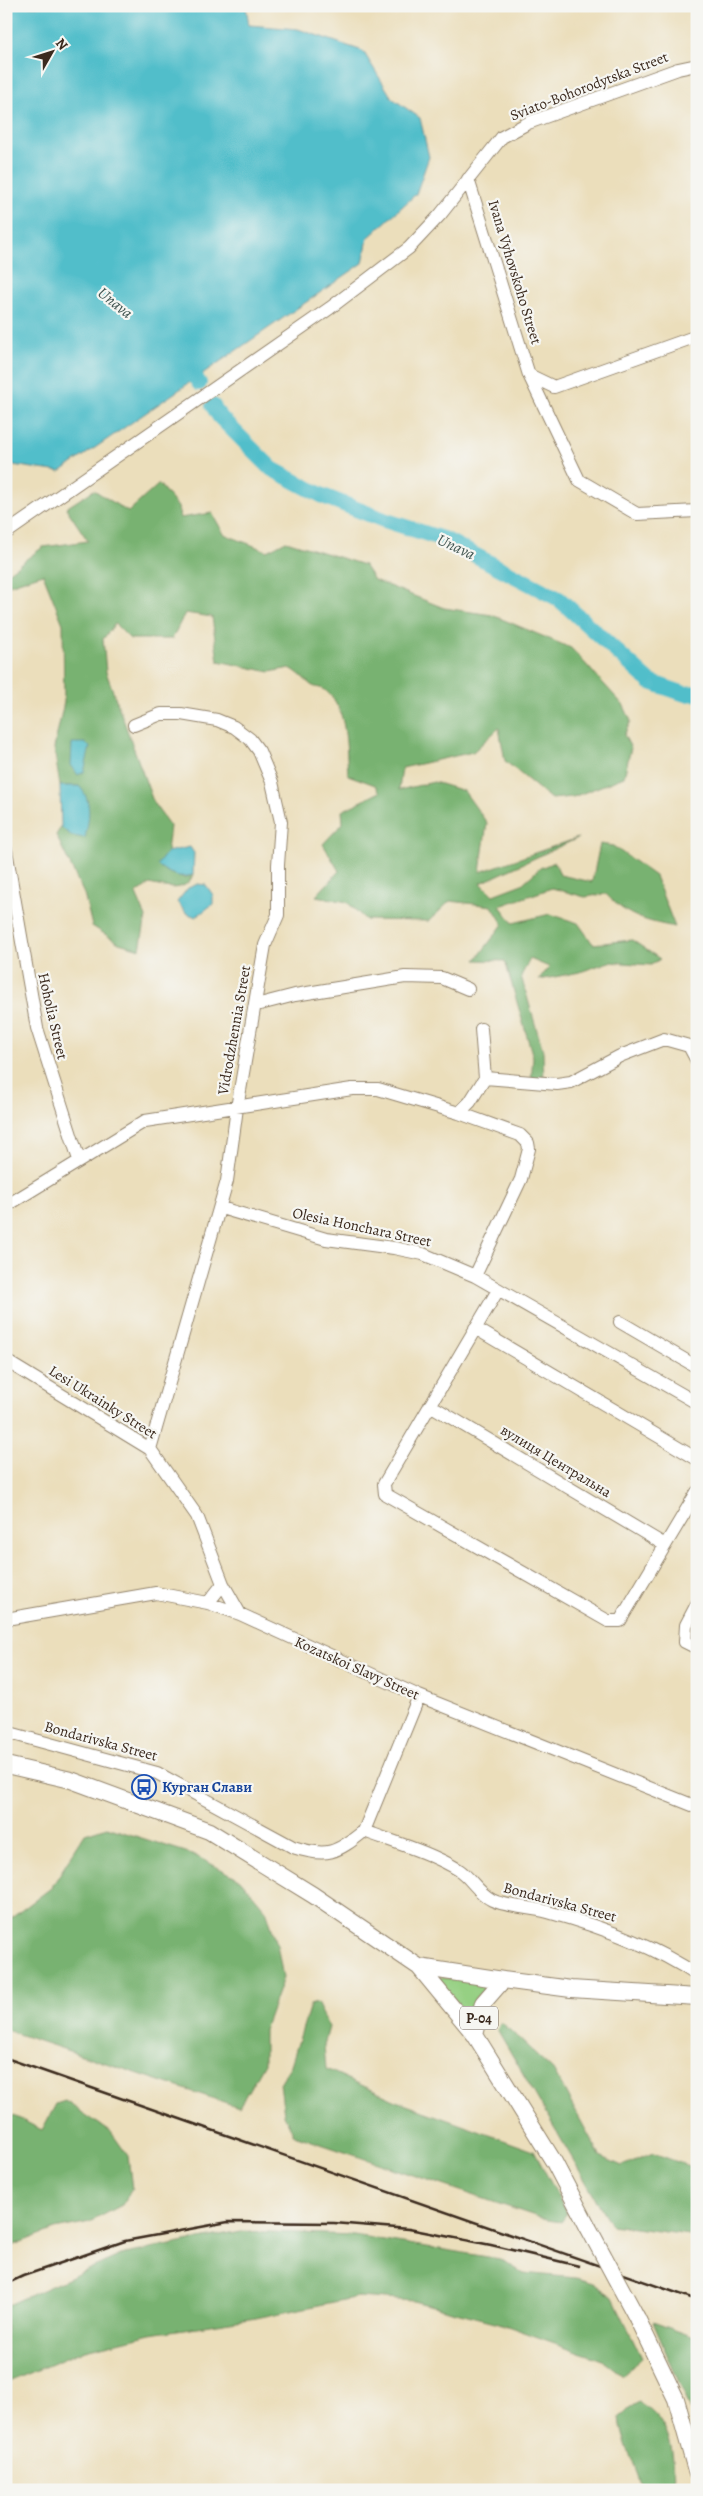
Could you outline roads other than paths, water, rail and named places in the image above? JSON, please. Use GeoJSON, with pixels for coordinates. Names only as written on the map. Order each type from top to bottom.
{"type":"FeatureCollection","features":[{"type":"Feature","properties":{"kind":"main road"},"geometry":{"type":"LineString","coordinates":[[6,1765],[71,1780],[209,1831],[313,1895],[419,1967],[475,2035]]}},
{"type":"Feature","properties":{"kind":"main road"},"geometry":{"type":"LineString","coordinates":[[419,1967],[571,1989],[697,1997]]}},
{"type":"Feature","properties":{"kind":"main road","name":"Р-04"},"geometry":{"type":"LineString","coordinates":[[503,1980],[482,2003],[475,2035],[554,2162],[637,2318],[676,2399],[697,2474]]}},
{"type":"Feature","properties":{"kind":"street","name":"Sviato-Bohorodytska Street"},"geometry":{"type":"LineString","coordinates":[[12,529],[374,275],[409,248],[502,137],[528,123],[678,69],[697,64]]}},
{"type":"Feature","properties":{"kind":"street","name":"Ivana Vyhovskoho Street"},"geometry":{"type":"LineString","coordinates":[[468,178],[530,375],[579,480],[637,514],[697,511]]}},
{"type":"Feature","properties":{"kind":"street"},"geometry":{"type":"LineString","coordinates":[[530,375],[554,387],[697,336]]}},
{"type":"Feature","properties":{"kind":"street","name":"Vidrodzhennia Street"},"geometry":{"type":"LineString","coordinates":[[134,725],[161,714],[181,714],[217,720],[234,727],[250,739],[266,764],[276,796],[281,822],[278,865],[278,915],[265,945],[237,1108],[233,1153],[221,1208],[150,1449]]}},
{"type":"Feature","properties":{"kind":"street","name":"Hoholia Street"},"geometry":{"type":"LineString","coordinates":[[6,850],[8,876],[36,1028],[79,1160]]}},
{"type":"Feature","properties":{"kind":"street"},"geometry":{"type":"LineString","coordinates":[[256,1005],[295,995],[404,976],[442,978],[468,989]]}},
{"type":"Feature","properties":{"kind":"street"},"geometry":{"type":"LineString","coordinates":[[459,1113],[470,1102],[485,1078],[481,1029]]}},
{"type":"Feature","properties":{"kind":"street"},"geometry":{"type":"LineString","coordinates":[[485,1078],[556,1084],[571,1082],[620,1056],[664,1039],[689,1046],[697,1061]]}},
{"type":"Feature","properties":{"kind":"street"},"geometry":{"type":"LineString","coordinates":[[6,1206],[145,1121],[352,1089],[378,1088],[459,1113],[520,1135],[528,1142],[530,1149],[521,1179],[476,1276]]}},
{"type":"Feature","properties":{"kind":"street","name":"Olesia Honchara Street"},"geometry":{"type":"LineString","coordinates":[[221,1208],[326,1239],[423,1254],[476,1276],[697,1403]]}},
{"type":"Feature","properties":{"kind":"street"},"geometry":{"type":"LineString","coordinates":[[495,1288],[475,1328],[384,1484],[385,1494],[608,1621],[620,1622],[697,1492]]}},
{"type":"Feature","properties":{"kind":"street"},"geometry":{"type":"LineString","coordinates":[[620,1322],[697,1367]]}},
{"type":"Feature","properties":{"kind":"street"},"geometry":{"type":"LineString","coordinates":[[475,1328],[697,1459]]}},
{"type":"Feature","properties":{"kind":"street","name":"Lesi Ukrainky Street"},"geometry":{"type":"LineString","coordinates":[[6,1361],[150,1449],[197,1516],[223,1584],[240,1614]]}},
{"type":"Feature","properties":{"kind":"street","name":"вулиця Центральна"},"geometry":{"type":"LineString","coordinates":[[430,1406],[665,1545]]}},
{"type":"Feature","properties":{"kind":"street"},"geometry":{"type":"LineString","coordinates":[[208,1603],[223,1584]]}},
{"type":"Feature","properties":{"kind":"street","name":"Kozatskoi Slavy Street"},"geometry":{"type":"LineString","coordinates":[[6,1619],[156,1594],[208,1603],[240,1614],[419,1696],[697,1807]]}},
{"type":"Feature","properties":{"kind":"street"},"geometry":{"type":"LineString","coordinates":[[697,1604],[686,1624],[685,1642],[697,1648]]}},
{"type":"Feature","properties":{"kind":"street"},"geometry":{"type":"LineString","coordinates":[[364,1831],[419,1696]]}},
{"type":"Feature","properties":{"kind":"street","name":"Bondarivska Street"},"geometry":{"type":"LineString","coordinates":[[6,1732],[157,1773],[293,1847],[314,1854],[342,1850],[364,1831],[460,1871],[477,1890],[492,1900],[504,1904],[526,1906],[612,1932],[697,1975]]}},
{"type":"Feature","properties":{"kind":"water"},"geometry":{"type":"Polygon","coordinates":[[[6,6],[246,6],[249,25],[298,29],[363,51],[392,98],[420,118],[429,157],[416,194],[368,238],[363,263],[60,472],[6,464],[6,6]]]}},
{"type":"Feature","properties":{"kind":"water"},"geometry":{"type":"Polygon","coordinates":[[[72,743],[85,743],[90,747],[84,772],[78,775],[71,765],[72,743]]]}},
{"type":"Feature","properties":{"kind":"water"},"geometry":{"type":"Polygon","coordinates":[[[60,786],[79,786],[86,798],[89,817],[85,838],[72,836],[61,827],[60,786]]]}},
{"type":"Feature","properties":{"kind":"water"},"geometry":{"type":"Polygon","coordinates":[[[190,847],[194,853],[193,875],[174,875],[157,865],[167,852],[190,847]]]}},
{"type":"Feature","properties":{"kind":"water"},"geometry":{"type":"Polygon","coordinates":[[[198,884],[206,885],[213,895],[213,904],[196,917],[186,913],[177,902],[188,888],[198,884]]]}},
{"type":"Feature","properties":{"kind":"waterway","name":"Unava"},"geometry":{"type":"LineString","coordinates":[[184,360],[199,383]]}},
{"type":"Feature","properties":{"kind":"waterway","name":"Unava"},"geometry":{"type":"LineString","coordinates":[[213,406],[219,416],[272,469],[323,496],[384,520],[446,540],[559,599],[650,682],[685,694],[697,693]]}},
{"type":"Feature","properties":{"kind":"railway"},"geometry":{"type":"LineString","coordinates":[[6,2058],[697,2300]]}},
{"type":"Feature","properties":{"kind":"railway"},"geometry":{"type":"LineString","coordinates":[[6,2284],[23,2276],[125,2241],[228,2222],[334,2223],[409,2229],[491,2245],[579,2266]]}},
{"type":"Feature","properties":{"kind":"place","name":"Курган Слави"},"geometry":{"type":"Point","coordinates":[144,1787]}}]}
